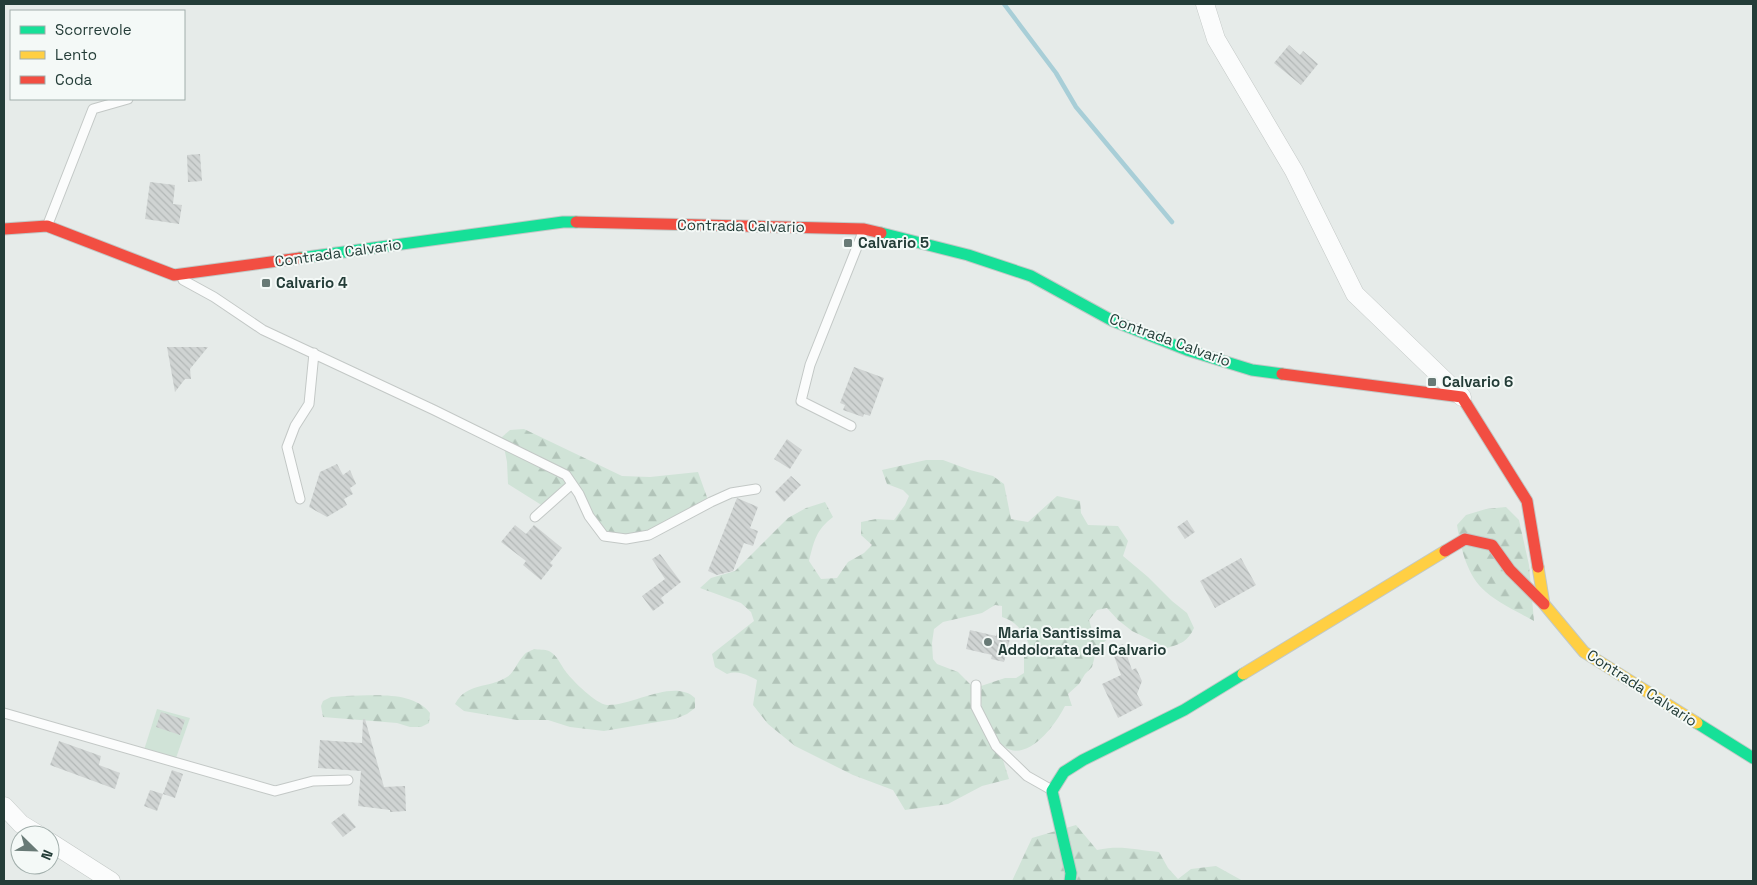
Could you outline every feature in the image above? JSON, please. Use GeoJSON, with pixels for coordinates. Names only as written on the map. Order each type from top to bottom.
{"type":"FeatureCollection","features":[{"type":"Feature","properties":{"kind":"street"},"geometry":{"type":"LineString","coordinates":[[1205,4],[1216,38],[1294,171],[1355,294],[1462,397],[1527,501],[1544,604]]}},
{"type":"Feature","properties":{"kind":"street","name":"Contrada Calvario"},"geometry":{"type":"LineString","coordinates":[[4,229],[47,226],[174,275],[563,222],[864,229],[968,255],[1031,276],[1113,321],[1187,350],[1252,370],[1462,397]]}},
{"type":"Feature","properties":{"kind":"street","name":"Contrada Calvario"},"geometry":{"type":"LineString","coordinates":[[1052,791],[1064,772],[1184,710],[1465,539],[1492,545],[1510,570],[1544,604],[1584,652],[1753,758]]}},
{"type":"Feature","properties":{"kind":"street"},"geometry":{"type":"LineString","coordinates":[[1052,791],[1071,874],[1070,881]]}},
{"type":"Feature","properties":{"kind":"street"},"geometry":{"type":"LineString","coordinates":[[4,806],[23,825]]}},
{"type":"Feature","properties":{"kind":"street"},"geometry":{"type":"LineString","coordinates":[[60,848],[111,881]]}},
{"type":"Feature","properties":{"kind":"lane"},"geometry":{"type":"LineString","coordinates":[[47,226],[93,109],[124,100]]}},
{"type":"Feature","properties":{"kind":"lane"},"geometry":{"type":"LineString","coordinates":[[851,426],[801,401],[810,365],[864,229]]}},
{"type":"Feature","properties":{"kind":"lane"},"geometry":{"type":"LineString","coordinates":[[174,275],[214,297],[263,330],[566,476],[589,516],[604,536],[626,539],[649,535],[731,493],[756,489]]}},
{"type":"Feature","properties":{"kind":"lane"},"geometry":{"type":"LineString","coordinates":[[300,499],[287,447],[295,426],[309,404],[314,353]]}},
{"type":"Feature","properties":{"kind":"lane"},"geometry":{"type":"LineString","coordinates":[[535,517],[572,484]]}},
{"type":"Feature","properties":{"kind":"lane"},"geometry":{"type":"LineString","coordinates":[[976,685],[976,707],[996,746],[1027,776],[1052,791]]}},
{"type":"Feature","properties":{"kind":"lane"},"geometry":{"type":"LineString","coordinates":[[4,713],[275,792],[313,781],[348,780]]}},
{"type":"Feature","properties":{"kind":"green space"},"geometry":{"type":"Polygon","coordinates":[[[524,429],[622,476],[650,477],[698,472],[708,500],[673,520],[645,532],[619,537],[609,535],[592,519],[567,482],[543,506],[508,484],[507,462],[502,437],[510,430],[524,429]]]}},
{"type":"Feature","properties":{"kind":"green space"},"geometry":{"type":"Polygon","coordinates":[[[926,460],[943,460],[993,476],[1004,484],[1011,519],[1028,522],[1057,496],[1080,501],[1081,513],[1088,525],[1118,526],[1128,541],[1123,556],[1187,613],[1194,628],[1184,641],[1167,648],[1132,631],[1107,608],[1097,610],[1089,620],[1092,630],[1110,630],[1109,638],[1097,648],[1092,667],[1079,684],[1068,694],[1072,706],[1065,706],[1050,728],[1031,746],[1021,750],[1010,750],[1000,743],[986,719],[982,709],[981,686],[1005,678],[1016,678],[1024,673],[1024,656],[1030,647],[1025,637],[1012,621],[1002,617],[1002,606],[995,605],[982,613],[943,622],[934,629],[932,643],[933,659],[937,664],[958,672],[971,685],[973,710],[1002,757],[1009,779],[982,786],[948,804],[905,810],[893,790],[853,775],[795,746],[768,724],[753,705],[757,680],[739,673],[727,674],[715,667],[712,654],[754,621],[751,612],[741,603],[700,588],[711,578],[735,571],[788,518],[806,508],[825,502],[833,517],[816,536],[809,561],[821,579],[837,578],[848,562],[864,553],[872,545],[861,535],[861,522],[876,519],[894,520],[909,496],[903,490],[887,484],[882,470],[926,460]]]}},
{"type":"Feature","properties":{"kind":"green space"},"geometry":{"type":"Polygon","coordinates":[[[1506,507],[1519,520],[1529,565],[1534,621],[1509,608],[1479,586],[1466,562],[1461,543],[1457,525],[1466,515],[1486,509],[1506,507]]]}},
{"type":"Feature","properties":{"kind":"green space"},"geometry":{"type":"Polygon","coordinates":[[[534,649],[547,650],[552,653],[574,681],[602,704],[629,702],[653,694],[676,691],[686,693],[695,698],[695,708],[675,719],[604,731],[570,727],[548,720],[517,720],[464,711],[455,704],[466,692],[507,677],[525,654],[534,649]]]}},
{"type":"Feature","properties":{"kind":"green space"},"geometry":{"type":"Polygon","coordinates":[[[379,695],[413,701],[430,713],[429,723],[421,727],[410,727],[397,723],[323,717],[321,706],[323,701],[331,697],[379,695]]]}},
{"type":"Feature","properties":{"kind":"green space"},"geometry":{"type":"Polygon","coordinates":[[[157,709],[190,718],[176,758],[144,750],[157,709]]]}},
{"type":"Feature","properties":{"kind":"green space"},"geometry":{"type":"Polygon","coordinates":[[[1076,825],[1097,850],[1121,848],[1159,852],[1168,868],[1178,879],[1191,869],[1216,866],[1243,881],[1012,881],[1032,838],[1076,825]]]}},
{"type":"Feature","properties":{"kind":"building"},"geometry":{"type":"Polygon","coordinates":[[[1289,45],[1300,55],[1303,51],[1318,64],[1301,85],[1274,63],[1289,45]]]}},
{"type":"Feature","properties":{"kind":"building"},"geometry":{"type":"Polygon","coordinates":[[[200,154],[202,181],[188,182],[187,155],[200,154]]]}},
{"type":"Feature","properties":{"kind":"building"},"geometry":{"type":"Polygon","coordinates":[[[150,182],[175,185],[173,204],[182,205],[179,224],[145,219],[150,182]]]}},
{"type":"Feature","properties":{"kind":"building"},"geometry":{"type":"Polygon","coordinates":[[[167,347],[208,347],[190,369],[191,379],[185,379],[175,392],[167,347]]]}},
{"type":"Feature","properties":{"kind":"building"},"geometry":{"type":"Polygon","coordinates":[[[854,367],[884,378],[870,416],[864,414],[863,417],[843,410],[845,405],[840,403],[854,367]]]}},
{"type":"Feature","properties":{"kind":"building"},"geometry":{"type":"Polygon","coordinates":[[[787,439],[802,450],[790,469],[774,459],[787,439]]]}},
{"type":"Feature","properties":{"kind":"building"},"geometry":{"type":"Polygon","coordinates":[[[337,464],[343,475],[350,470],[356,484],[350,488],[353,494],[344,499],[347,505],[327,517],[309,507],[320,472],[337,464]]]}},
{"type":"Feature","properties":{"kind":"building"},"geometry":{"type":"Polygon","coordinates":[[[791,476],[801,485],[784,502],[775,492],[791,476]]]}},
{"type":"Feature","properties":{"kind":"building"},"geometry":{"type":"Polygon","coordinates":[[[737,498],[758,507],[750,528],[758,531],[753,546],[744,543],[733,571],[717,575],[708,571],[737,498]]]}},
{"type":"Feature","properties":{"kind":"building"},"geometry":{"type":"Polygon","coordinates":[[[1187,520],[1195,532],[1185,539],[1177,527],[1187,520]]]}},
{"type":"Feature","properties":{"kind":"building"},"geometry":{"type":"Polygon","coordinates":[[[515,525],[526,534],[534,525],[562,548],[550,563],[553,565],[541,580],[523,565],[526,561],[501,542],[515,525]]]}},
{"type":"Feature","properties":{"kind":"building"},"geometry":{"type":"Polygon","coordinates":[[[660,554],[681,582],[661,598],[664,603],[653,611],[642,596],[665,579],[652,559],[660,554]]]}},
{"type":"Feature","properties":{"kind":"building"},"geometry":{"type":"Polygon","coordinates":[[[1241,558],[1256,585],[1215,608],[1200,581],[1241,558]]]}},
{"type":"Feature","properties":{"kind":"building","name":"Maria Santissima Addolorata del Calvario"},"geometry":{"type":"Polygon","coordinates":[[[970,630],[996,636],[997,632],[1011,635],[1004,662],[991,659],[992,655],[966,649],[970,630]]]}},
{"type":"Feature","properties":{"kind":"building"},"geometry":{"type":"Polygon","coordinates":[[[1123,644],[1132,670],[1136,668],[1142,681],[1137,694],[1143,705],[1118,718],[1102,684],[1121,675],[1111,648],[1123,644]]]}},
{"type":"Feature","properties":{"kind":"building"},"geometry":{"type":"Polygon","coordinates":[[[161,712],[185,720],[180,735],[156,727],[161,712]]]}},
{"type":"Feature","properties":{"kind":"building"},"geometry":{"type":"Polygon","coordinates":[[[363,719],[365,719],[384,787],[405,786],[406,811],[390,812],[390,810],[358,806],[361,771],[318,768],[320,740],[362,743],[363,719]]]}},
{"type":"Feature","properties":{"kind":"building"},"geometry":{"type":"Polygon","coordinates":[[[59,741],[101,756],[99,765],[120,773],[115,789],[50,765],[59,741]]]}},
{"type":"Feature","properties":{"kind":"building"},"geometry":{"type":"Polygon","coordinates":[[[172,770],[183,774],[175,798],[163,794],[172,770]]]}},
{"type":"Feature","properties":{"kind":"building"},"geometry":{"type":"Polygon","coordinates":[[[150,790],[163,794],[157,811],[144,806],[150,790]]]}},
{"type":"Feature","properties":{"kind":"building"},"geometry":{"type":"Polygon","coordinates":[[[344,813],[356,827],[343,837],[331,823],[344,813]]]}},
{"type":"Feature","properties":{"kind":"waterway"},"geometry":{"type":"LineString","coordinates":[[1004,4],[1056,73],[1076,107],[1172,222]]}},
{"type":"Feature","properties":{"kind":"traffic: fast"},"geometry":{"type":"LineString","coordinates":[[300,258],[563,222],[576,222]]}},
{"type":"Feature","properties":{"kind":"traffic: fast"},"geometry":{"type":"LineString","coordinates":[[881,233],[968,255],[1031,276],[1113,321],[1187,350],[1252,370],[1282,374]]}},
{"type":"Feature","properties":{"kind":"traffic: fast"},"geometry":{"type":"LineString","coordinates":[[1070,881],[1071,873],[1052,791],[1064,772],[1083,760],[1184,710],[1243,674]]}},
{"type":"Feature","properties":{"kind":"traffic: fast"},"geometry":{"type":"LineString","coordinates":[[1697,723],[1753,758]]}},
{"type":"Feature","properties":{"kind":"traffic: slow"},"geometry":{"type":"LineString","coordinates":[[1243,674],[1445,551]]}},
{"type":"Feature","properties":{"kind":"traffic: slow"},"geometry":{"type":"LineString","coordinates":[[1538,567],[1544,604],[1584,652],[1697,723]]}},
{"type":"Feature","properties":{"kind":"traffic: jam"},"geometry":{"type":"LineString","coordinates":[[576,222],[864,229],[881,233]]}},
{"type":"Feature","properties":{"kind":"traffic: jam"},"geometry":{"type":"LineString","coordinates":[[4,229],[47,226],[174,275],[300,258]]}},
{"type":"Feature","properties":{"kind":"traffic: jam"},"geometry":{"type":"LineString","coordinates":[[1282,374],[1462,397],[1527,501],[1538,567]]}},
{"type":"Feature","properties":{"kind":"traffic: jam"},"geometry":{"type":"LineString","coordinates":[[1445,551],[1465,539],[1492,545],[1510,570],[1544,604]]}},
{"type":"Feature","properties":{"kind":"place","name":"Calvario 5"},"geometry":{"type":"Point","coordinates":[848,243]}},
{"type":"Feature","properties":{"kind":"place","name":"Calvario 4"},"geometry":{"type":"Point","coordinates":[266,283]}},
{"type":"Feature","properties":{"kind":"place","name":"Calvario 6"},"geometry":{"type":"Point","coordinates":[1432,382]}},
{"type":"Feature","properties":{"kind":"place","name":"Maria Santissima Addolorata del Calvario"},"geometry":{"type":"Point","coordinates":[988,642]}}]}
